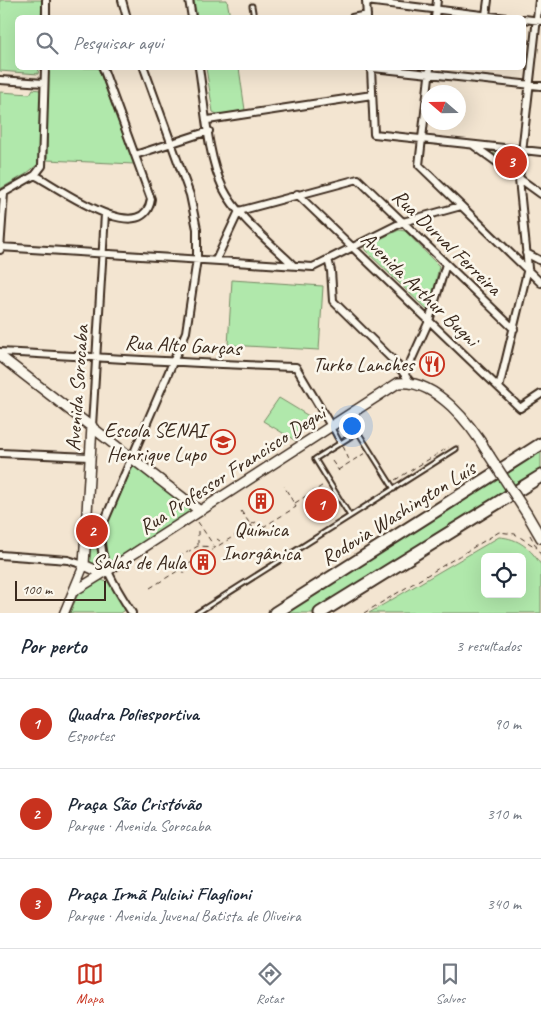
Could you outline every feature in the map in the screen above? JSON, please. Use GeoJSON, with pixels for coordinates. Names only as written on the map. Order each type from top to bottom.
{"type":"FeatureCollection","features":[{"type":"Feature","properties":{"kind":"highway","name":"Rodovia Washington Luís"},"geometry":{"type":"LineString","coordinates":[[273,613],[541,444]]}},
{"type":"Feature","properties":{"kind":"highway","name":"Rodovia Washington Luís"},"geometry":{"type":"LineString","coordinates":[[320,613],[541,476]]}},
{"type":"Feature","properties":{"kind":"main road"},"geometry":{"type":"LineString","coordinates":[[0,356],[133,458],[197,514]]}},
{"type":"Feature","properties":{"kind":"main road"},"geometry":{"type":"LineString","coordinates":[[411,382],[428,389],[455,410],[472,427],[541,538]]}},
{"type":"Feature","properties":{"kind":"main road","name":"Rua Professor Francisco Degni"},"geometry":{"type":"LineString","coordinates":[[107,571],[391,386],[411,382]]}},
{"type":"Feature","properties":{"kind":"main road","name":"Avenida Sorocaba"},"geometry":{"type":"LineString","coordinates":[[84,565],[92,426]]}},
{"type":"Feature","properties":{"kind":"main road"},"geometry":{"type":"LineString","coordinates":[[91,439],[103,434]]}},
{"type":"Feature","properties":{"kind":"main road"},"geometry":{"type":"LineString","coordinates":[[84,565],[95,570],[107,571]]}},
{"type":"Feature","properties":{"kind":"street"},"geometry":{"type":"LineString","coordinates":[[46,0],[46,15]]}},
{"type":"Feature","properties":{"kind":"street"},"geometry":{"type":"LineString","coordinates":[[122,0],[126,15]]}},
{"type":"Feature","properties":{"kind":"street"},"geometry":{"type":"LineString","coordinates":[[189,0],[192,15]]}},
{"type":"Feature","properties":{"kind":"street"},"geometry":{"type":"LineString","coordinates":[[435,15],[437,0]]}},
{"type":"Feature","properties":{"kind":"street"},"geometry":{"type":"LineString","coordinates":[[367,15],[366,1],[486,15],[488,0]]}},
{"type":"Feature","properties":{"kind":"street"},"geometry":{"type":"LineString","coordinates":[[499,388],[528,268],[519,179],[539,21],[539,0]]}},
{"type":"Feature","properties":{"kind":"street"},"geometry":{"type":"LineString","coordinates":[[526,19],[539,21]]}},
{"type":"Feature","properties":{"kind":"street"},"geometry":{"type":"LineString","coordinates":[[44,70],[42,166],[35,174],[2,194],[0,248],[313,267],[352,246],[404,222],[462,206]]}},
{"type":"Feature","properties":{"kind":"street"},"geometry":{"type":"LineString","coordinates":[[35,174],[105,214],[123,220],[134,220],[150,208],[151,199],[103,70]]}},
{"type":"Feature","properties":{"kind":"street"},"geometry":{"type":"LineString","coordinates":[[132,613],[107,571],[101,552],[101,529],[186,332],[197,260],[197,229],[190,195],[145,70]]}},
{"type":"Feature","properties":{"kind":"street"},"geometry":{"type":"LineString","coordinates":[[200,70],[216,170],[223,189],[239,211],[293,265]]}},
{"type":"Feature","properties":{"kind":"street"},"geometry":{"type":"LineString","coordinates":[[372,70],[374,134],[541,152]]}},
{"type":"Feature","properties":{"kind":"street"},"geometry":{"type":"LineString","coordinates":[[410,70],[541,86]]}},
{"type":"Feature","properties":{"kind":"street"},"geometry":{"type":"LineString","coordinates":[[429,71],[420,164],[528,268],[541,283]]}},
{"type":"Feature","properties":{"kind":"street"},"geometry":{"type":"LineString","coordinates":[[0,80],[44,83]]}},
{"type":"Feature","properties":{"kind":"street"},"geometry":{"type":"LineString","coordinates":[[208,120],[372,95]]}},
{"type":"Feature","properties":{"kind":"street"},"geometry":{"type":"LineString","coordinates":[[135,155],[209,131]]}},
{"type":"Feature","properties":{"kind":"street"},"geometry":{"type":"LineString","coordinates":[[472,144],[541,194]]}},
{"type":"Feature","properties":{"kind":"street","name":"Rua Durval Ferreira"},"geometry":{"type":"LineString","coordinates":[[297,194],[358,179],[514,329]]}},
{"type":"Feature","properties":{"kind":"street"},"geometry":{"type":"LineString","coordinates":[[216,260],[239,211],[297,194]]}},
{"type":"Feature","properties":{"kind":"street","name":"Avenida Arthur Bugni"},"geometry":{"type":"LineString","coordinates":[[297,194],[520,408],[541,394]]}},
{"type":"Feature","properties":{"kind":"street","name":"Avenida Sorocaba"},"geometry":{"type":"LineString","coordinates":[[92,426],[105,214]]}},
{"type":"Feature","properties":{"kind":"street"},"geometry":{"type":"LineString","coordinates":[[526,253],[541,261]]}},
{"type":"Feature","properties":{"kind":"street"},"geometry":{"type":"LineString","coordinates":[[328,259],[331,271],[333,301],[411,382]]}},
{"type":"Feature","properties":{"kind":"street"},"geometry":{"type":"LineString","coordinates":[[405,374],[429,321],[446,264]]}},
{"type":"Feature","properties":{"kind":"street","name":"Rua Alto Garças"},"geometry":{"type":"LineString","coordinates":[[0,352],[96,356],[174,363],[296,367],[331,426]]}},
{"type":"Feature","properties":{"kind":"street"},"geometry":{"type":"LineString","coordinates":[[0,453],[89,457]]}},
{"type":"Feature","properties":{"kind":"street"},"geometry":{"type":"LineString","coordinates":[[0,555],[68,560],[84,565],[64,613]]}},
{"type":"Feature","properties":{"kind":"street","name":"Rua Professor Francisco Degni"},"geometry":{"type":"LineString","coordinates":[[73,592],[107,571]]}},
{"type":"Feature","properties":{"kind":"lane"},"geometry":{"type":"LineString","coordinates":[[252,6],[254,15]]}},
{"type":"Feature","properties":{"kind":"lane"},"geometry":{"type":"LineString","coordinates":[[331,426],[340,443]]}},
{"type":"Feature","properties":{"kind":"lane"},"geometry":{"type":"LineString","coordinates":[[350,516],[315,459],[340,443],[358,432],[394,489]]}},
{"type":"Feature","properties":{"kind":"lane"},"geometry":{"type":"LineString","coordinates":[[197,613],[456,449]]}},
{"type":"Feature","properties":{"kind":"path"},"geometry":{"type":"LineString","coordinates":[[390,484],[449,446]]}},
{"type":"Feature","properties":{"kind":"path"},"geometry":{"type":"LineString","coordinates":[[332,461],[338,470],[369,450]]}},
{"type":"Feature","properties":{"kind":"path"},"geometry":{"type":"LineString","coordinates":[[294,504],[329,482]]}},
{"type":"Feature","properties":{"kind":"path"},"geometry":{"type":"LineString","coordinates":[[240,511],[252,525],[255,532],[296,507],[284,486]]}},
{"type":"Feature","properties":{"kind":"path"},"geometry":{"type":"LineString","coordinates":[[197,514],[202,528],[212,544],[217,547]]}},
{"type":"Feature","properties":{"kind":"path"},"geometry":{"type":"LineString","coordinates":[[150,588],[256,522]]}},
{"type":"Feature","properties":{"kind":"path"},"geometry":{"type":"LineString","coordinates":[[198,546],[198,530],[202,528]]}},
{"type":"Feature","properties":{"kind":"path"},"geometry":{"type":"LineString","coordinates":[[364,613],[499,532],[515,534],[537,548]]}},
{"type":"Feature","properties":{"kind":"path"},"geometry":{"type":"LineString","coordinates":[[216,539],[220,541]]}},
{"type":"Feature","properties":{"kind":"path"},"geometry":{"type":"LineString","coordinates":[[185,574],[179,558],[198,546],[217,547]]}},
{"type":"Feature","properties":{"kind":"green space"},"geometry":{"type":"Polygon","coordinates":[[[0,0],[42,0],[41,15],[15,15],[15,70],[39,70],[38,74],[0,71],[0,0]]]}},
{"type":"Feature","properties":{"kind":"green space"},"geometry":{"type":"Polygon","coordinates":[[[194,0],[227,0],[230,15],[197,15],[194,0]]]}},
{"type":"Feature","properties":{"kind":"green space"},"geometry":{"type":"Polygon","coordinates":[[[48,70],[99,70],[134,164],[47,160],[48,70]]]}},
{"type":"Feature","properties":{"kind":"green space"},"geometry":{"type":"Polygon","coordinates":[[[206,70],[239,70],[245,110],[219,115],[213,112],[206,70]]]}},
{"type":"Feature","properties":{"kind":"green space"},"geometry":{"type":"Polygon","coordinates":[[[33,89],[40,90],[41,94],[38,164],[26,174],[0,189],[0,92],[30,94],[33,89]]]}},
{"type":"Feature","properties":{"kind":"green space"},"geometry":{"type":"Polygon","coordinates":[[[493,153],[517,154],[515,169],[493,153]]]}},
{"type":"Feature","properties":{"kind":"green space"},"geometry":{"type":"Polygon","coordinates":[[[399,230],[405,231],[439,266],[430,310],[427,310],[365,250],[365,246],[399,230]]]}},
{"type":"Feature","properties":{"kind":"green space"},"geometry":{"type":"Polygon","coordinates":[[[232,280],[323,286],[319,350],[228,345],[232,280]]]}},
{"type":"Feature","properties":{"kind":"green space"},"geometry":{"type":"Polygon","coordinates":[[[279,398],[312,418],[296,441],[263,421],[279,398]]]}},
{"type":"Feature","properties":{"kind":"green space"},"geometry":{"type":"Polygon","coordinates":[[[541,449],[541,472],[313,613],[281,613],[541,449]]]}},
{"type":"Feature","properties":{"kind":"green space"},"geometry":{"type":"Polygon","coordinates":[[[135,466],[191,509],[190,512],[128,551],[110,566],[104,548],[104,532],[132,468],[135,466]]]}},
{"type":"Feature","properties":{"kind":"green space"},"geometry":{"type":"Polygon","coordinates":[[[89,527],[96,529],[95,544],[102,563],[101,568],[92,566],[88,561],[89,527]]]}},
{"type":"Feature","properties":{"kind":"green space"},"geometry":{"type":"Polygon","coordinates":[[[499,537],[524,545],[541,565],[541,613],[369,613],[499,537]]]}},
{"type":"Feature","properties":{"kind":"green space"},"geometry":{"type":"Polygon","coordinates":[[[101,580],[110,583],[126,609],[120,613],[70,613],[78,594],[101,580]]]}},
{"type":"Feature","properties":{"kind":"place","name":"Praça Irmã Pulcini Flaglioni"},"geometry":{"type":"Point","coordinates":[511,162]}},
{"type":"Feature","properties":{"kind":"place","name":"Turko Lanches"},"geometry":{"type":"Point","coordinates":[432,364]}},
{"type":"Feature","properties":{"kind":"place","name":"Escola SENAI Henrique Lupo"},"geometry":{"type":"Point","coordinates":[223,442]}},
{"type":"Feature","properties":{"kind":"place","name":"Química Inorgânica"},"geometry":{"type":"Point","coordinates":[261,501]}},
{"type":"Feature","properties":{"kind":"place","name":"Quadra Poliesportiva"},"geometry":{"type":"Point","coordinates":[321,505]}},
{"type":"Feature","properties":{"kind":"place","name":"Praça São Cristóvão"},"geometry":{"type":"Point","coordinates":[92,531]}},
{"type":"Feature","properties":{"kind":"place","name":"Salas de Aula"},"geometry":{"type":"Point","coordinates":[203,562]}}]}
